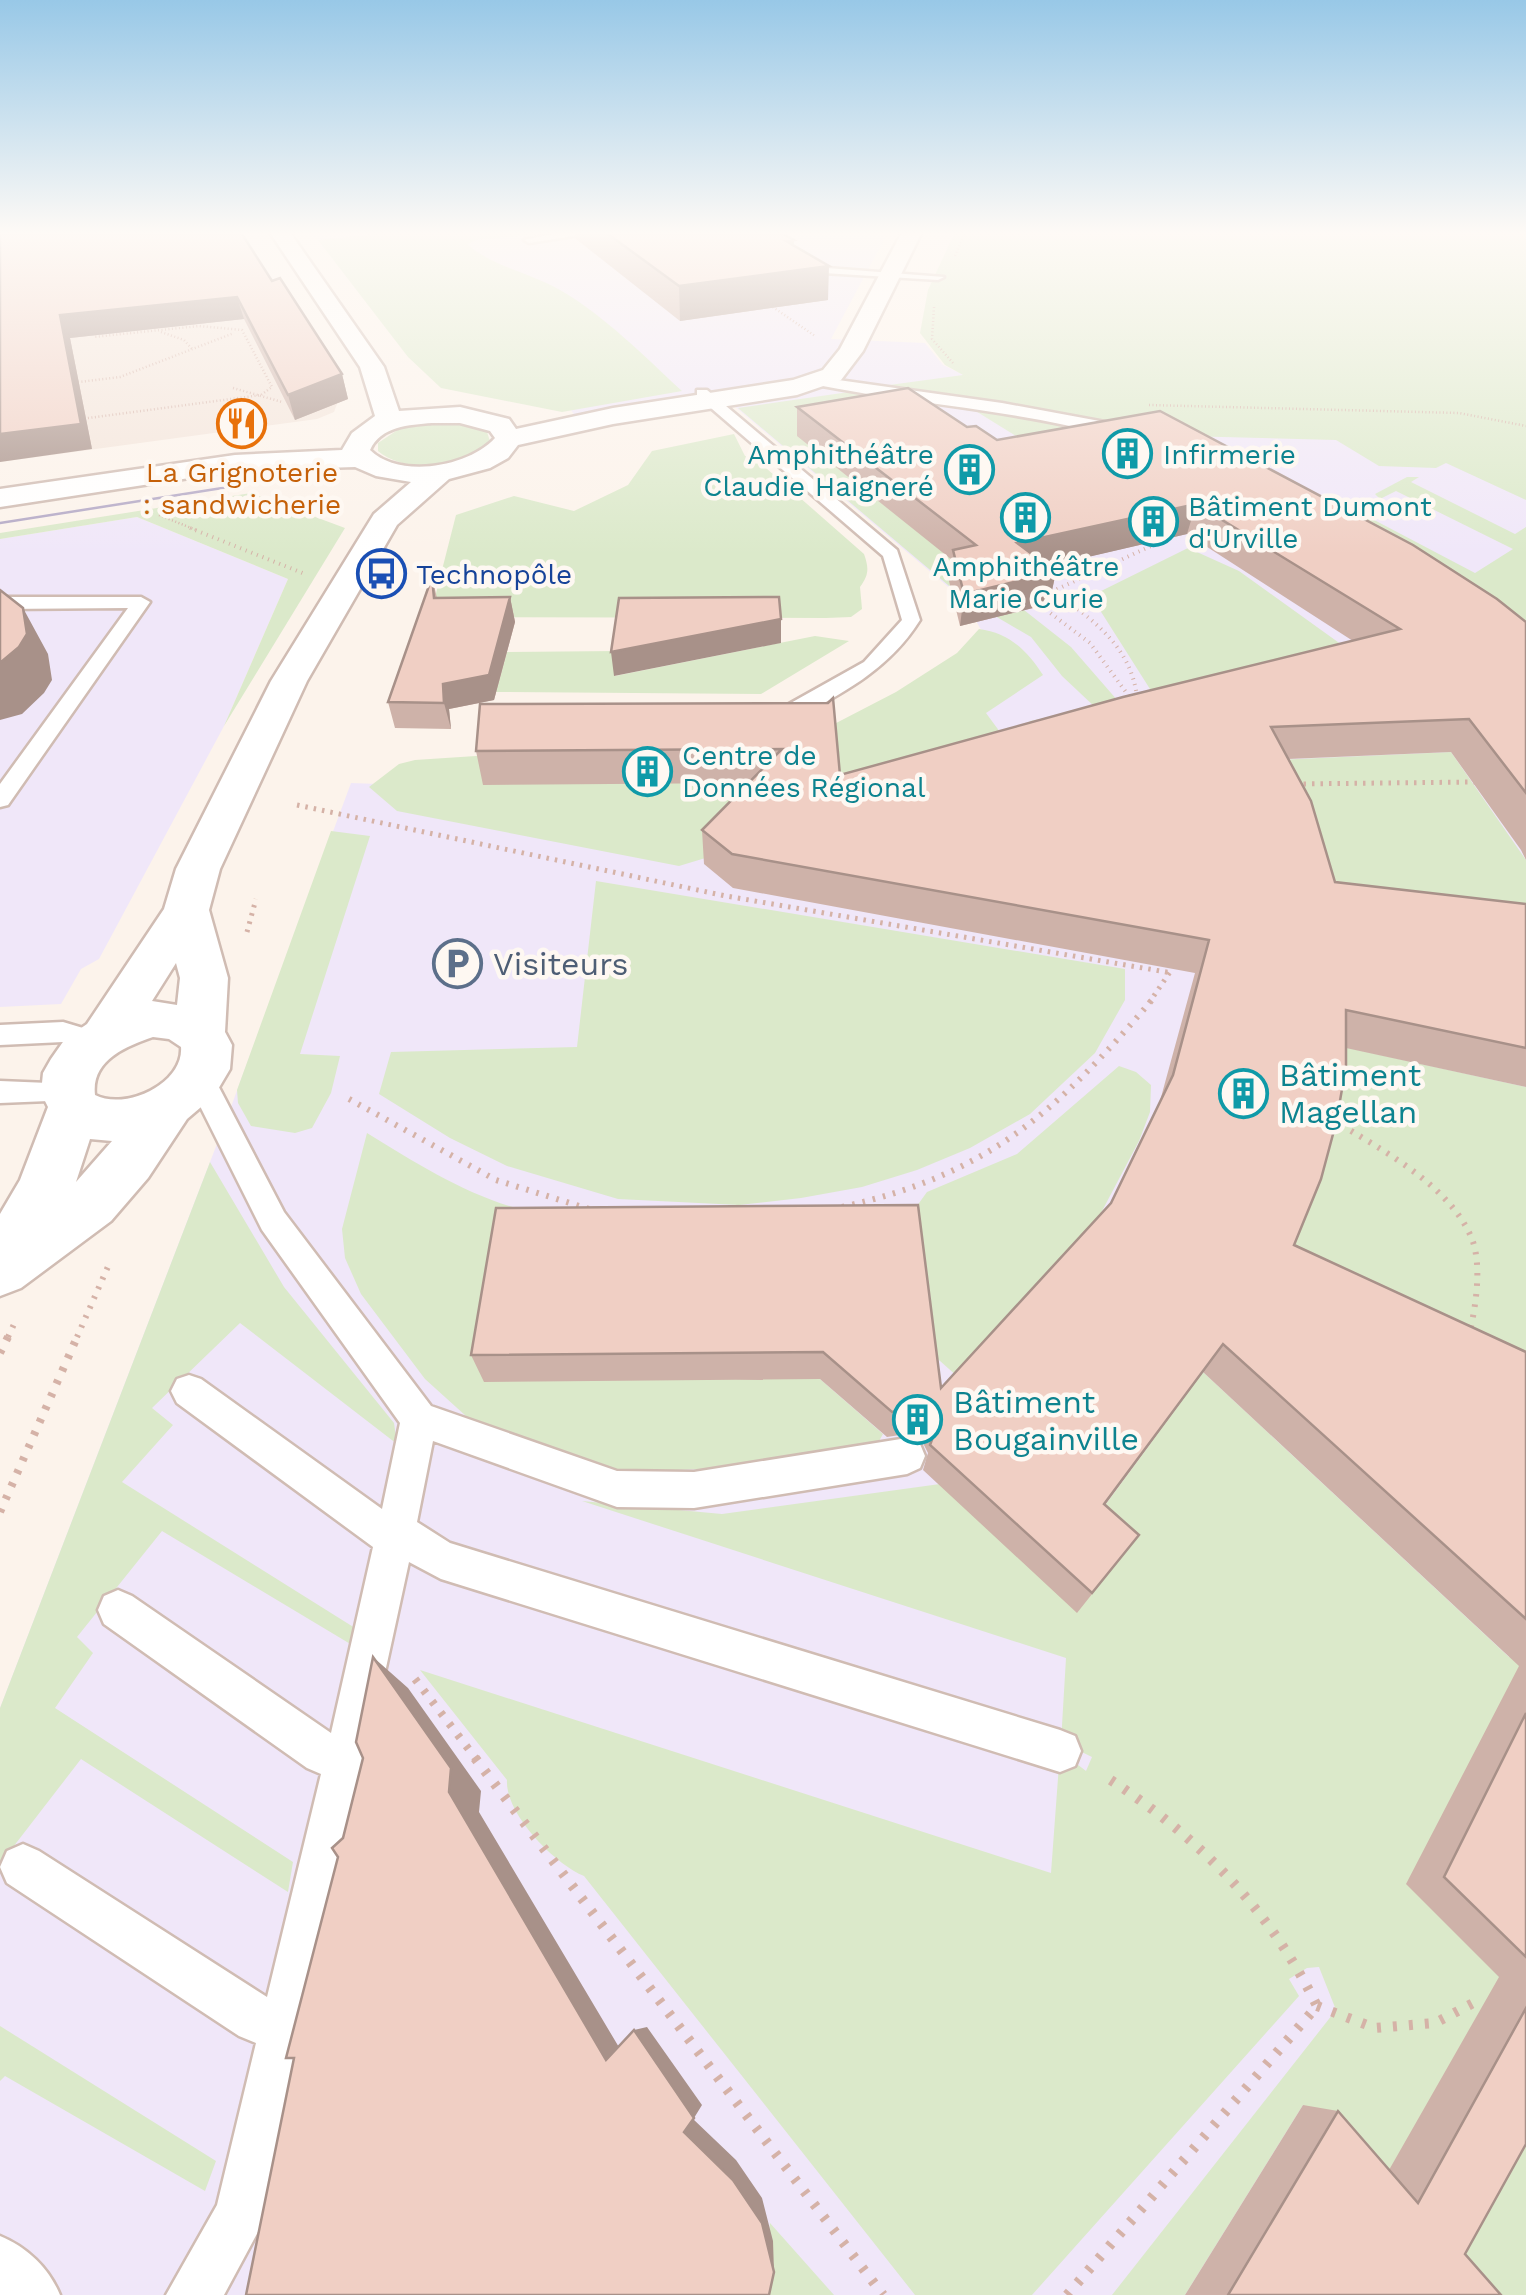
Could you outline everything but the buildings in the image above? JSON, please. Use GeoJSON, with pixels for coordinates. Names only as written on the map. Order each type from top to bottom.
{"type":"FeatureCollection","features":[{"type":"Feature","properties":{"kind":"street"},"geometry":{"type":"LineString","coordinates":[[355,341],[372,366],[388,416],[373,447]]}},
{"type":"Feature","properties":{"kind":"street"},"geometry":{"type":"LineString","coordinates":[[372,366],[444,414],[498,430],[613,416],[706,397],[817,381],[844,365],[856,341]]}},
{"type":"Feature","properties":{"kind":"street"},"geometry":{"type":"LineString","coordinates":[[0,498],[373,447],[444,414]]}},
{"type":"Feature","properties":{"kind":"street"},"geometry":{"type":"LineString","coordinates":[[0,1269],[46,1186],[69,1101],[71,1066],[100,1037],[186,910],[198,869],[289,681],[385,520],[440,472],[494,457],[498,430]]}},
{"type":"Feature","properties":{"kind":"street"},"geometry":{"type":"LineString","coordinates":[[373,447],[440,472]]}},
{"type":"Feature","properties":{"kind":"street"},"geometry":{"type":"LineString","coordinates":[[373,447],[390,480],[385,520]]}},
{"type":"Feature","properties":{"kind":"street"},"geometry":{"type":"LineString","coordinates":[[0,1269],[91,1204],[128,1162],[189,1072],[204,978],[186,910]]}},
{"type":"Feature","properties":{"kind":"street"},"geometry":{"type":"LineString","coordinates":[[100,1037],[150,1020],[170,1020],[189,1072]]}},
{"type":"Feature","properties":{"kind":"street"},"geometry":{"type":"LineString","coordinates":[[69,1101],[88,1117],[126,1120],[189,1072]]}},
{"type":"Feature","properties":{"kind":"lane"},"geometry":{"type":"LineString","coordinates":[[817,381],[1002,406],[1082,424],[1143,428]]}},
{"type":"Feature","properties":{"kind":"lane"},"geometry":{"type":"LineString","coordinates":[[706,397],[891,554],[912,620],[901,639],[876,666],[782,718],[762,718]]}},
{"type":"Feature","properties":{"kind":"lane"},"geometry":{"type":"LineString","coordinates":[[0,603],[141,602],[0,800]]}},
{"type":"Feature","properties":{"kind":"lane"},"geometry":{"type":"LineString","coordinates":[[0,1035],[64,1032],[100,1037]]}},
{"type":"Feature","properties":{"kind":"lane"},"geometry":{"type":"LineString","coordinates":[[189,1072],[273,1222],[419,1420],[617,1490],[694,1490],[906,1456]]}},
{"type":"Feature","properties":{"kind":"lane"},"geometry":{"type":"LineString","coordinates":[[0,1092],[69,1101]]}},
{"type":"Feature","properties":{"kind":"lane"},"geometry":{"type":"LineString","coordinates":[[189,1390],[379,1530],[397,1532],[441,1560],[1060,1751]]}},
{"type":"Feature","properties":{"kind":"lane"},"geometry":{"type":"LineString","coordinates":[[193,2295],[241,2214],[372,1648],[419,1420]]}},
{"type":"Feature","properties":{"kind":"lane"},"geometry":{"type":"LineString","coordinates":[[118,1610],[322,1753],[347,1756]]}},
{"type":"Feature","properties":{"kind":"lane"},"geometry":{"type":"LineString","coordinates":[[23,1867],[256,2019],[286,2024]]}},
{"type":"Feature","properties":{"kind":"lane"},"geometry":{"type":"LineString","coordinates":[[0,2263],[33,2295]]}},
{"type":"Feature","properties":{"kind":"path"},"geometry":{"type":"LineString","coordinates":[[182,341],[193,350]]}},
{"type":"Feature","properties":{"kind":"path"},"geometry":{"type":"LineString","coordinates":[[58,384],[120,377],[215,341]]}},
{"type":"Feature","properties":{"kind":"path"},"geometry":{"type":"LineString","coordinates":[[74,420],[261,396],[272,387],[248,341]]}},
{"type":"Feature","properties":{"kind":"path"},"geometry":{"type":"LineString","coordinates":[[933,341],[942,356],[955,364]]}},
{"type":"Feature","properties":{"kind":"path"},"geometry":{"type":"LineString","coordinates":[[233,388],[282,402]]}},
{"type":"Feature","properties":{"kind":"path"},"geometry":{"type":"LineString","coordinates":[[1140,404],[1459,412],[1526,426]]}},
{"type":"Feature","properties":{"kind":"path"},"geometry":{"type":"LineString","coordinates":[[151,512],[306,574]]}},
{"type":"Feature","properties":{"kind":"path"},"geometry":{"type":"LineString","coordinates":[[1041,606],[1090,643],[1136,707],[1137,680],[1109,634],[1053,591],[1164,540]]}},
{"type":"Feature","properties":{"kind":"path"},"geometry":{"type":"LineString","coordinates":[[1288,784],[1474,782]]}},
{"type":"Feature","properties":{"kind":"path"},"geometry":{"type":"LineString","coordinates":[[296,804],[726,896],[1172,971],[1106,1057],[1021,1136],[982,1161],[926,1185],[837,1208]]}},
{"type":"Feature","properties":{"kind":"path"},"geometry":{"type":"LineString","coordinates":[[349,1099],[496,1180],[595,1210]]}},
{"type":"Feature","properties":{"kind":"path"},"geometry":{"type":"LineString","coordinates":[[1324,1114],[1414,1175],[1446,1206],[1472,1240],[1475,1314],[1466,1345]]}},
{"type":"Feature","properties":{"kind":"path"},"geometry":{"type":"LineString","coordinates":[[372,1648],[402,1654],[422,1694],[883,2295]]}},
{"type":"Feature","properties":{"kind":"path"},"geometry":{"type":"LineString","coordinates":[[1060,1751],[1158,1809],[1257,1903],[1296,1959],[1317,2006],[1375,2028],[1435,2023],[1480,1999]]}},
{"type":"Feature","properties":{"kind":"path"},"geometry":{"type":"LineString","coordinates":[[1067,2295],[1317,2006]]}},
{"type":"Feature","properties":{"kind":"shaded area"},"geometry":{"type":"Polygon","coordinates":[[[0,341],[311,341],[342,390],[334,412],[317,419],[0,462],[0,341]]]}},
{"type":"Feature","properties":{"kind":"shaded area"},"geometry":{"type":"Polygon","coordinates":[[[473,341],[925,343],[943,365],[987,386],[1049,405],[1526,448],[1526,2295],[0,2295],[0,1708],[351,783],[794,800],[1012,665],[980,628],[965,601],[727,400],[578,421],[566,402],[473,341]]]}},
{"type":"Feature","properties":{"kind":"shaded area"},"geometry":{"type":"Polygon","coordinates":[[[137,517],[288,579],[224,726],[99,959],[81,969],[61,1004],[0,1007],[0,539],[137,517]]]}},
{"type":"Feature","properties":{"kind":"green space"},"geometry":{"type":"Polygon","coordinates":[[[396,341],[628,341],[682,391],[562,412],[441,388],[396,341]]]}},
{"type":"Feature","properties":{"kind":"green space"},"geometry":{"type":"Polygon","coordinates":[[[926,341],[1526,341],[1526,500],[1446,463],[1436,468],[1379,466],[1336,440],[1182,436],[998,402],[882,386],[963,375],[945,365],[926,341]]]}},
{"type":"Feature","properties":{"kind":"green space"},"geometry":{"type":"Polygon","coordinates":[[[856,391],[894,396],[1099,536],[1011,567],[1024,610],[1071,647],[1118,701],[1117,734],[1039,756],[1022,732],[1030,721],[1096,708],[1062,676],[1031,637],[961,596],[738,408],[856,391]]]}},
{"type":"Feature","properties":{"kind":"green space"},"geometry":{"type":"Polygon","coordinates":[[[966,405],[1081,427],[1079,475],[966,405]]]}},
{"type":"Feature","properties":{"kind":"green space"},"geometry":{"type":"Polygon","coordinates":[[[436,421],[475,426],[487,432],[490,441],[467,458],[436,466],[404,463],[378,451],[378,443],[399,429],[436,421]]]}},
{"type":"Feature","properties":{"kind":"green space"},"geometry":{"type":"Polygon","coordinates":[[[734,434],[745,456],[757,460],[864,554],[867,571],[860,587],[862,609],[851,617],[430,617],[456,515],[514,496],[574,511],[628,485],[652,451],[734,434]]]}},
{"type":"Feature","properties":{"kind":"green space"},"geometry":{"type":"Polygon","coordinates":[[[1407,477],[1419,477],[1411,482],[1515,534],[1526,527],[1526,636],[1337,516],[1360,505],[1365,507],[1359,512],[1475,573],[1513,549],[1396,491],[1380,499],[1375,494],[1407,477]]]}},
{"type":"Feature","properties":{"kind":"green space"},"geometry":{"type":"Polygon","coordinates":[[[251,493],[345,528],[224,726],[288,579],[137,517],[0,539],[0,533],[251,493]]]}},
{"type":"Feature","properties":{"kind":"green space"},"geometry":{"type":"Polygon","coordinates":[[[1188,548],[1239,571],[1349,650],[1169,719],[1091,596],[1188,548]]]}},
{"type":"Feature","properties":{"kind":"green space"},"geometry":{"type":"Polygon","coordinates":[[[979,629],[1016,644],[1043,675],[986,713],[1022,762],[679,866],[397,811],[369,787],[399,764],[415,760],[815,734],[896,692],[957,653],[979,629]]]}},
{"type":"Feature","properties":{"kind":"green space"},"geometry":{"type":"Polygon","coordinates":[[[815,636],[849,641],[761,694],[496,692],[507,652],[618,651],[615,676],[815,636]]]}},
{"type":"Feature","properties":{"kind":"green space"},"geometry":{"type":"Polygon","coordinates":[[[1451,752],[1526,860],[1526,941],[1318,916],[1254,761],[1451,752]]]}},
{"type":"Feature","properties":{"kind":"green space"},"geometry":{"type":"Polygon","coordinates":[[[331,831],[370,836],[300,1054],[340,1056],[331,1093],[312,1128],[295,1133],[251,1126],[238,1103],[237,1090],[331,831]]]}},
{"type":"Feature","properties":{"kind":"green space"},"geometry":{"type":"Polygon","coordinates":[[[596,881],[1125,969],[1125,1000],[1095,1053],[1030,1114],[970,1148],[917,1170],[862,1187],[739,1205],[618,1199],[507,1166],[450,1138],[379,1094],[391,1052],[577,1047],[596,881]]]}},
{"type":"Feature","properties":{"kind":"green space"},"geometry":{"type":"Polygon","coordinates":[[[1326,1043],[1526,1087],[1526,1394],[1273,1275],[1326,1043]]]}},
{"type":"Feature","properties":{"kind":"green space"},"geometry":{"type":"Polygon","coordinates":[[[1119,1066],[1136,1072],[1151,1085],[1150,1112],[1139,1141],[1092,1230],[958,1377],[894,1320],[889,1303],[931,1301],[922,1236],[909,1217],[927,1192],[1017,1154],[1119,1066]]]}},
{"type":"Feature","properties":{"kind":"green space"},"geometry":{"type":"Polygon","coordinates":[[[367,1133],[458,1185],[516,1208],[506,1239],[820,1379],[883,1434],[867,1462],[630,1472],[579,1461],[477,1426],[425,1379],[361,1294],[345,1258],[342,1229],[367,1133]]]}},
{"type":"Feature","properties":{"kind":"green space"},"geometry":{"type":"Polygon","coordinates":[[[210,1162],[284,1287],[394,1423],[397,1444],[240,1323],[152,1408],[173,1425],[122,1482],[355,1628],[352,1645],[162,1531],[77,1637],[93,1653],[55,1708],[293,1862],[288,1892],[81,1759],[0,1864],[0,1708],[210,1162]]]}},
{"type":"Feature","properties":{"kind":"green space"},"geometry":{"type":"Polygon","coordinates":[[[1203,1372],[1509,1657],[1526,1608],[1526,2295],[1469,2295],[1303,2105],[1185,2295],[1112,2295],[1336,2010],[1319,1967],[1307,1968],[1289,1979],[1299,1996],[1032,2295],[915,2295],[584,1876],[559,1861],[534,1836],[514,1808],[507,1780],[420,1670],[1051,1873],[1060,1751],[1086,1771],[1092,1757],[1061,1742],[1066,1658],[582,1501],[722,1514],[940,1484],[1097,1516],[1203,1372]]]}},
{"type":"Feature","properties":{"kind":"green space"},"geometry":{"type":"Polygon","coordinates":[[[0,2026],[216,2161],[205,2191],[5,2076],[0,2081],[0,2026]]]}},
{"type":"Feature","properties":{"kind":"green space"},"geometry":{"type":"Polygon","coordinates":[[[770,2223],[834,2295],[762,2295],[770,2223]]]}},
{"type":"Feature","properties":{"kind":"tram line"},"geometry":{"type":"LineString","coordinates":[[0,523],[235,486]]}},
{"type":"Feature","properties":{"kind":"place","name":"La Grignoterie : sandwicherie"},"geometry":{"type":"Point","coordinates":[242,424]}},
{"type":"Feature","properties":{"kind":"place","name":"Infirmerie"},"geometry":{"type":"Point","coordinates":[1128,454]}},
{"type":"Feature","properties":{"kind":"place","name":"Amphithéâtre Claudie Haigneré"},"geometry":{"type":"Point","coordinates":[969,470]}},
{"type":"Feature","properties":{"kind":"place","name":"Amphithéâtre Marie Curie"},"geometry":{"type":"Point","coordinates":[1026,518]}},
{"type":"Feature","properties":{"kind":"place","name":"Bâtiment Dumont d'Urville"},"geometry":{"type":"Point","coordinates":[1153,522]}},
{"type":"Feature","properties":{"kind":"place","name":"Technopôle"},"geometry":{"type":"Point","coordinates":[381,574]}},
{"type":"Feature","properties":{"kind":"place","name":"Centre de Données Régional"},"geometry":{"type":"Point","coordinates":[647,771]}},
{"type":"Feature","properties":{"kind":"place","name":"Visiteurs"},"geometry":{"type":"Point","coordinates":[458,964]}},
{"type":"Feature","properties":{"kind":"place","name":"Bâtiment Magellan"},"geometry":{"type":"Point","coordinates":[1244,1093]}},
{"type":"Feature","properties":{"kind":"place","name":"Bâtiment Bougainville"},"geometry":{"type":"Point","coordinates":[918,1420]}}]}
